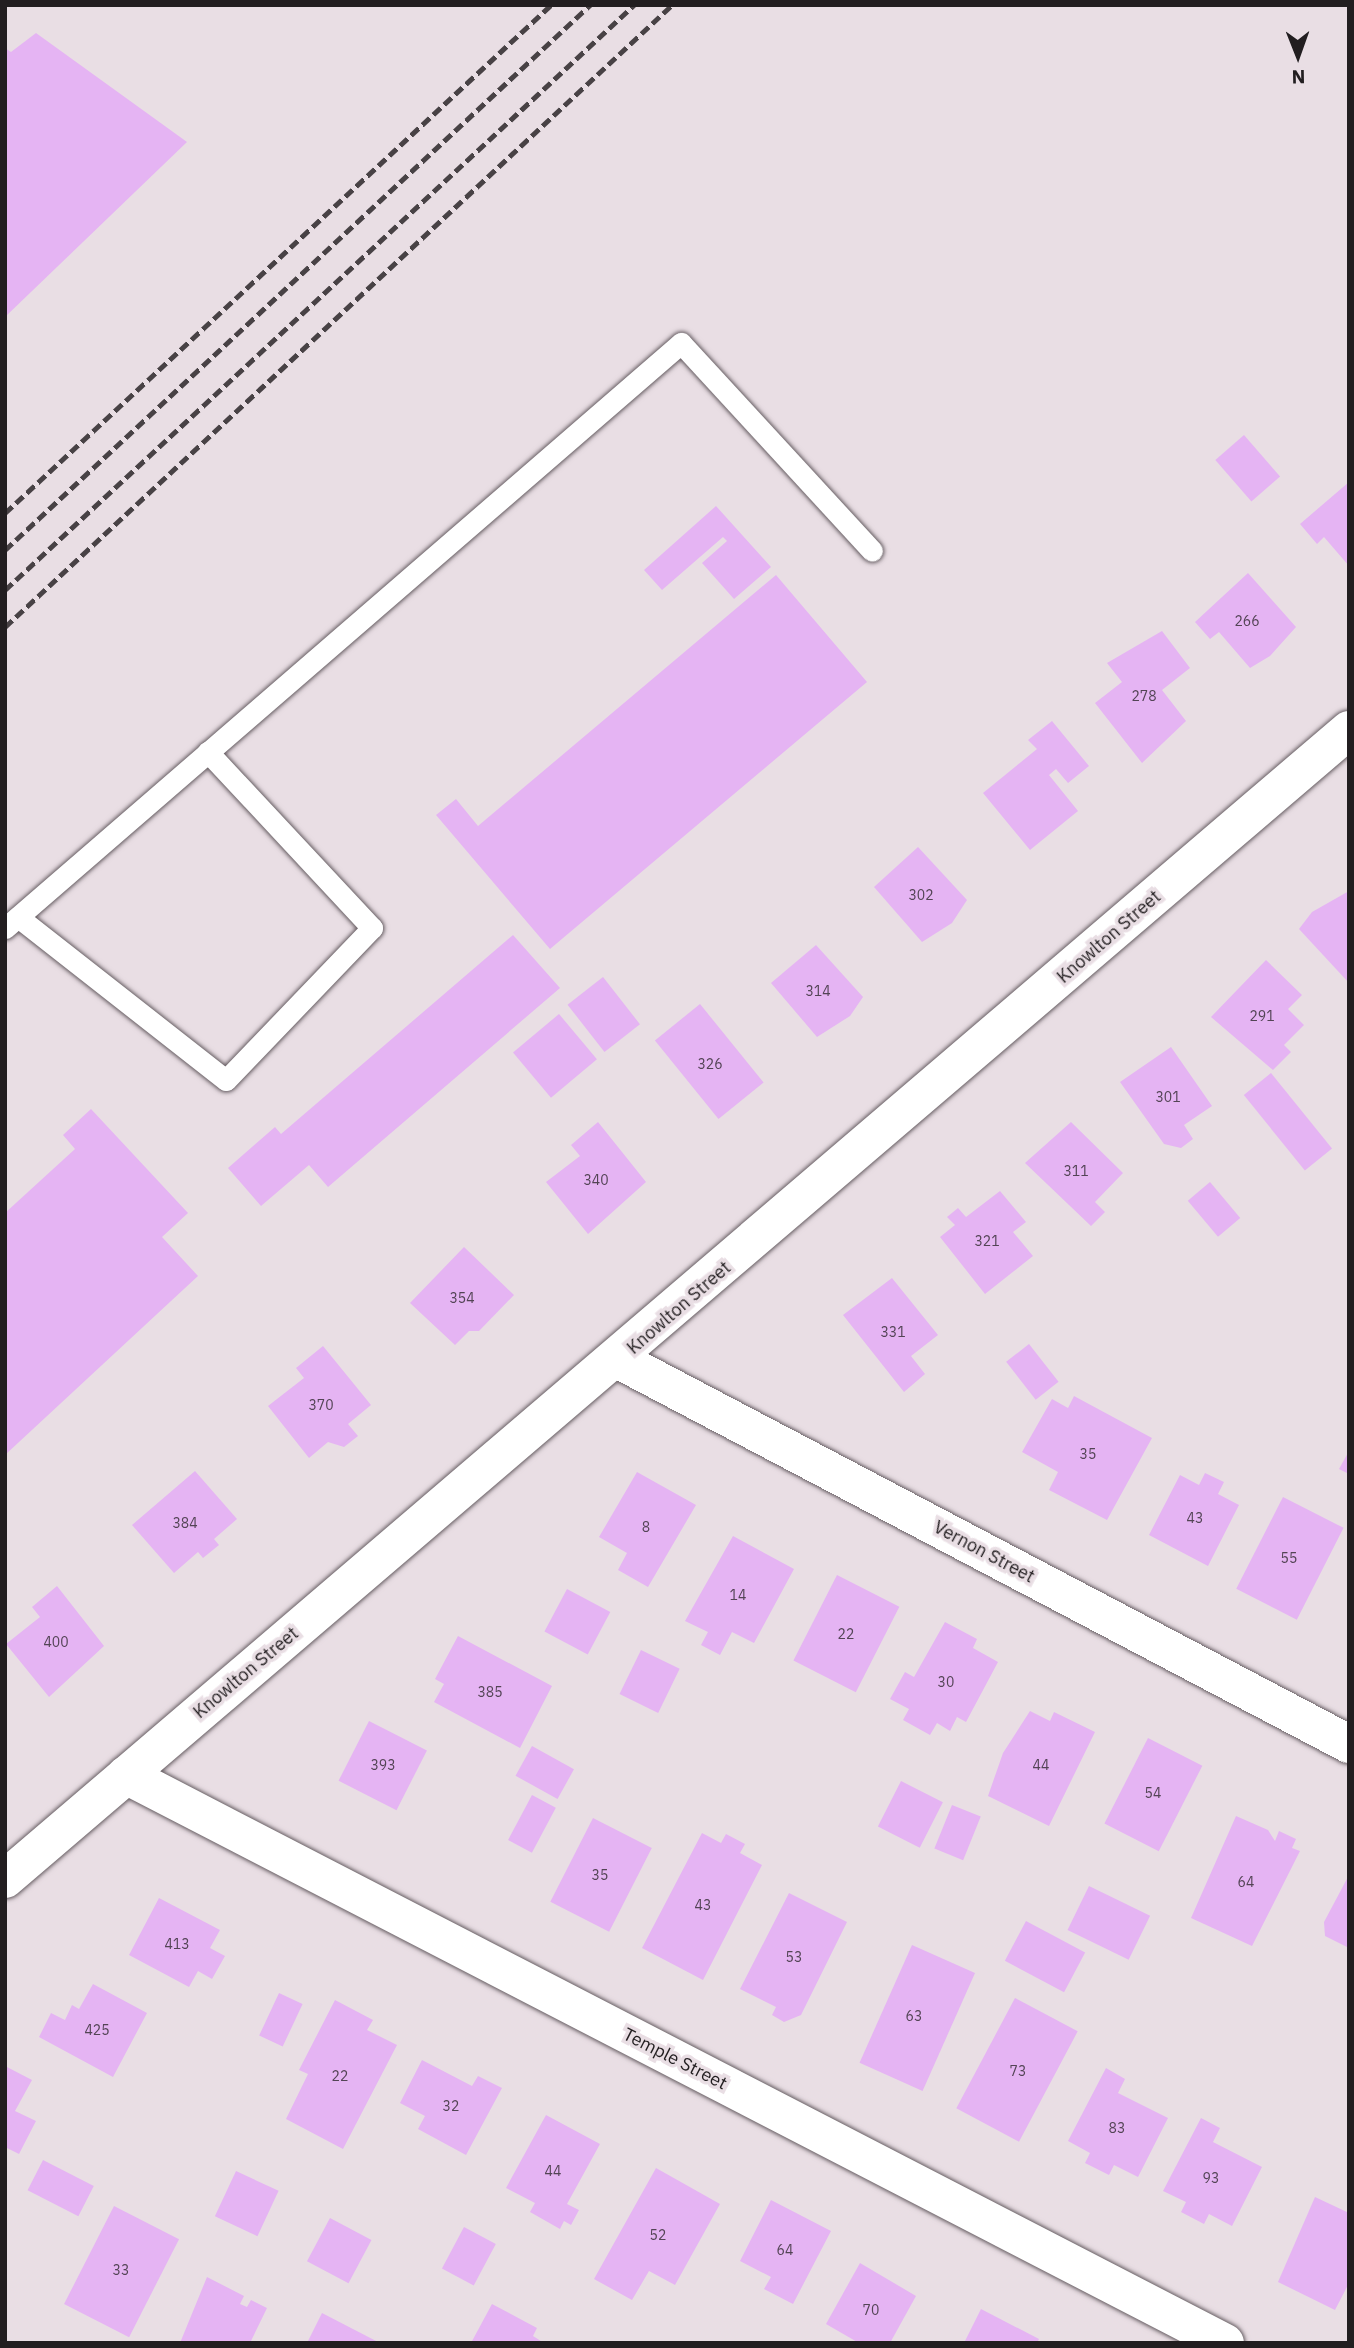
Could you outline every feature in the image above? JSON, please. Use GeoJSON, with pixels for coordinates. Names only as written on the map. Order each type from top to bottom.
{"type":"FeatureCollection","features":[{"type":"Feature","properties":{"kind":"street","name":"Knowlton Street"},"geometry":{"type":"LineString","coordinates":[[5,1879],[619,1360],[1349,730]]}},
{"type":"Feature","properties":{"kind":"street","name":"Vernon Street"},"geometry":{"type":"LineString","coordinates":[[619,1360],[1349,1744]]}},
{"type":"Feature","properties":{"kind":"street","name":"Temple Street"},"geometry":{"type":"LineString","coordinates":[[126,1775],[1225,2343]]}},
{"type":"Feature","properties":{"kind":"lane"},"geometry":{"type":"LineString","coordinates":[[208,752],[373,928],[226,1080],[12,922],[208,752],[681,343],[872,551]]}},
{"type":"Feature","properties":{"kind":"building"},"geometry":{"type":"Polygon","coordinates":[[[36,33],[187,142],[5,317],[5,48],[11,52],[36,33]]]}},
{"type":"Feature","properties":{"kind":"building"},"geometry":{"type":"Polygon","coordinates":[[[1244,435],[1280,477],[1251,501],[1215,460],[1244,435]]]}},
{"type":"Feature","properties":{"kind":"building"},"geometry":{"type":"Polygon","coordinates":[[[1349,482],[1349,566],[1324,537],[1317,544],[1300,524],[1349,482]]]}},
{"type":"Feature","properties":{"kind":"building"},"geometry":{"type":"Polygon","coordinates":[[[716,506],[771,567],[734,599],[702,563],[727,541],[723,537],[662,590],[644,570],[716,506]]]}},
{"type":"Feature","properties":{"kind":"building"},"geometry":{"type":"Polygon","coordinates":[[[1248,573],[1296,627],[1270,656],[1250,668],[1219,632],[1210,639],[1195,622],[1248,573]]]}},
{"type":"Feature","properties":{"kind":"building"},"geometry":{"type":"Polygon","coordinates":[[[776,575],[867,682],[550,949],[436,815],[456,799],[478,826],[776,575]]]}},
{"type":"Feature","properties":{"kind":"building"},"geometry":{"type":"Polygon","coordinates":[[[1162,631],[1190,668],[1162,690],[1186,721],[1142,763],[1095,703],[1122,682],[1107,663],[1162,631]]]}},
{"type":"Feature","properties":{"kind":"building"},"geometry":{"type":"Polygon","coordinates":[[[1052,721],[1089,766],[1068,783],[1056,769],[1049,775],[1078,811],[1030,850],[983,793],[1037,749],[1028,740],[1052,721]]]}},
{"type":"Feature","properties":{"kind":"building"},"geometry":{"type":"Polygon","coordinates":[[[918,847],[967,900],[952,923],[922,942],[874,887],[918,847]]]}},
{"type":"Feature","properties":{"kind":"building"},"geometry":{"type":"Polygon","coordinates":[[[1349,891],[1349,983],[1299,929],[1312,912],[1349,891]]]}},
{"type":"Feature","properties":{"kind":"building"},"geometry":{"type":"Polygon","coordinates":[[[513,935],[560,988],[328,1187],[309,1165],[261,1206],[228,1168],[275,1127],[281,1134],[513,935]]]}},
{"type":"Feature","properties":{"kind":"building"},"geometry":{"type":"Polygon","coordinates":[[[816,945],[863,997],[850,1016],[817,1037],[771,983],[816,945]]]}},
{"type":"Feature","properties":{"kind":"building"},"geometry":{"type":"Polygon","coordinates":[[[1266,960],[1302,995],[1288,1009],[1304,1025],[1284,1045],[1291,1052],[1273,1070],[1211,1017],[1266,960]]]}},
{"type":"Feature","properties":{"kind":"building"},"geometry":{"type":"Polygon","coordinates":[[[603,977],[640,1024],[604,1052],[568,1005],[603,977]]]}},
{"type":"Feature","properties":{"kind":"building"},"geometry":{"type":"Polygon","coordinates":[[[700,1004],[764,1082],[718,1119],[655,1041],[700,1004]]]}},
{"type":"Feature","properties":{"kind":"building"},"geometry":{"type":"Polygon","coordinates":[[[559,1014],[597,1059],[551,1098],[513,1053],[559,1014]]]}},
{"type":"Feature","properties":{"kind":"building"},"geometry":{"type":"Polygon","coordinates":[[[1171,1047],[1212,1106],[1184,1125],[1193,1139],[1181,1148],[1164,1144],[1120,1082],[1171,1047]]]}},
{"type":"Feature","properties":{"kind":"building"},"geometry":{"type":"Polygon","coordinates":[[[1271,1073],[1332,1148],[1305,1170],[1244,1095],[1271,1073]]]}},
{"type":"Feature","properties":{"kind":"building"},"geometry":{"type":"Polygon","coordinates":[[[91,1109],[188,1213],[162,1237],[198,1276],[5,1455],[5,1213],[75,1149],[63,1135],[91,1109]]]}},
{"type":"Feature","properties":{"kind":"building"},"geometry":{"type":"Polygon","coordinates":[[[598,1122],[646,1182],[588,1234],[546,1182],[580,1156],[571,1145],[598,1122]]]}},
{"type":"Feature","properties":{"kind":"building"},"geometry":{"type":"Polygon","coordinates":[[[1071,1122],[1123,1173],[1095,1202],[1105,1212],[1091,1226],[1025,1163],[1071,1122]]]}},
{"type":"Feature","properties":{"kind":"building"},"geometry":{"type":"Polygon","coordinates":[[[1210,1182],[1240,1218],[1218,1237],[1188,1201],[1210,1182]]]}},
{"type":"Feature","properties":{"kind":"building"},"geometry":{"type":"Polygon","coordinates":[[[1000,1191],[1026,1222],[1013,1232],[1033,1256],[985,1294],[940,1237],[955,1225],[947,1217],[958,1208],[966,1217],[1000,1191]]]}},
{"type":"Feature","properties":{"kind":"building"},"geometry":{"type":"Polygon","coordinates":[[[464,1247],[514,1295],[479,1331],[469,1331],[455,1345],[410,1303],[464,1247]]]}},
{"type":"Feature","properties":{"kind":"building"},"geometry":{"type":"Polygon","coordinates":[[[892,1278],[938,1335],[911,1356],[925,1374],[904,1392],[843,1315],[892,1278]]]}},
{"type":"Feature","properties":{"kind":"building"},"geometry":{"type":"Polygon","coordinates":[[[1029,1344],[1059,1382],[1036,1400],[1006,1362],[1029,1344]]]}},
{"type":"Feature","properties":{"kind":"building"},"geometry":{"type":"Polygon","coordinates":[[[323,1346],[371,1405],[348,1424],[358,1436],[344,1447],[328,1442],[309,1458],[268,1406],[304,1378],[296,1368],[323,1346]]]}},
{"type":"Feature","properties":{"kind":"building"},"geometry":{"type":"Polygon","coordinates":[[[1074,1396],[1152,1438],[1107,1520],[1049,1490],[1058,1472],[1022,1452],[1052,1399],[1068,1408],[1074,1396]]]}},
{"type":"Feature","properties":{"kind":"building"},"geometry":{"type":"Polygon","coordinates":[[[1349,1451],[1349,1474],[1339,1469],[1349,1451]]]}},
{"type":"Feature","properties":{"kind":"building"},"geometry":{"type":"Polygon","coordinates":[[[195,1471],[237,1519],[214,1539],[219,1545],[203,1558],[198,1552],[174,1573],[132,1525],[195,1471]]]}},
{"type":"Feature","properties":{"kind":"building"},"geometry":{"type":"Polygon","coordinates":[[[637,1472],[696,1505],[648,1587],[618,1570],[627,1553],[599,1537],[637,1472]]]}},
{"type":"Feature","properties":{"kind":"building"},"geometry":{"type":"Polygon","coordinates":[[[1205,1473],[1224,1482],[1218,1494],[1239,1505],[1208,1566],[1149,1535],[1180,1475],[1199,1485],[1205,1473]]]}},
{"type":"Feature","properties":{"kind":"building"},"geometry":{"type":"Polygon","coordinates":[[[1283,1497],[1344,1528],[1297,1620],[1236,1589],[1283,1497]]]}},
{"type":"Feature","properties":{"kind":"building"},"geometry":{"type":"Polygon","coordinates":[[[733,1536],[794,1569],[754,1643],[732,1632],[720,1655],[701,1645],[708,1632],[685,1621],[733,1536]]]}},
{"type":"Feature","properties":{"kind":"building"},"geometry":{"type":"Polygon","coordinates":[[[837,1575],[899,1607],[856,1692],[793,1661],[837,1575]]]}},
{"type":"Feature","properties":{"kind":"building"},"geometry":{"type":"Polygon","coordinates":[[[57,1586],[104,1646],[49,1697],[6,1644],[40,1617],[32,1607],[57,1586]]]}},
{"type":"Feature","properties":{"kind":"building"},"geometry":{"type":"Polygon","coordinates":[[[567,1589],[610,1612],[588,1654],[544,1631],[567,1589]]]}},
{"type":"Feature","properties":{"kind":"building"},"geometry":{"type":"Polygon","coordinates":[[[945,1622],[977,1639],[973,1648],[998,1662],[966,1722],[957,1717],[950,1731],[937,1723],[930,1735],[903,1720],[909,1709],[890,1699],[905,1672],[914,1677],[945,1622]]]}},
{"type":"Feature","properties":{"kind":"building"},"geometry":{"type":"Polygon","coordinates":[[[458,1636],[552,1686],[520,1748],[434,1702],[444,1684],[435,1679],[458,1636]]]}},
{"type":"Feature","properties":{"kind":"building"},"geometry":{"type":"Polygon","coordinates":[[[641,1650],[680,1669],[658,1713],[620,1694],[641,1650]]]}},
{"type":"Feature","properties":{"kind":"building"},"geometry":{"type":"Polygon","coordinates":[[[1030,1711],[1050,1721],[1054,1712],[1095,1732],[1049,1826],[988,1796],[1003,1753],[1030,1711]]]}},
{"type":"Feature","properties":{"kind":"building"},"geometry":{"type":"Polygon","coordinates":[[[369,1721],[427,1751],[396,1810],[339,1781],[369,1721]]]}},
{"type":"Feature","properties":{"kind":"building"},"geometry":{"type":"Polygon","coordinates":[[[1148,1738],[1202,1766],[1159,1851],[1104,1824],[1148,1738]]]}},
{"type":"Feature","properties":{"kind":"building"},"geometry":{"type":"Polygon","coordinates":[[[532,1746],[574,1769],[557,1799],[516,1776],[532,1746]]]}},
{"type":"Feature","properties":{"kind":"building"},"geometry":{"type":"Polygon","coordinates":[[[901,1781],[943,1802],[920,1848],[878,1826],[901,1781]]]}},
{"type":"Feature","properties":{"kind":"building"},"geometry":{"type":"Polygon","coordinates":[[[532,1795],[556,1808],[532,1853],[508,1840],[532,1795]]]}},
{"type":"Feature","properties":{"kind":"building"},"geometry":{"type":"Polygon","coordinates":[[[952,1805],[981,1817],[963,1860],[934,1849],[952,1805]]]}},
{"type":"Feature","properties":{"kind":"building"},"geometry":{"type":"Polygon","coordinates":[[[1236,1816],[1268,1830],[1275,1841],[1279,1831],[1296,1839],[1292,1848],[1300,1851],[1252,1946],[1191,1918],[1236,1816]]]}},
{"type":"Feature","properties":{"kind":"building"},"geometry":{"type":"Polygon","coordinates":[[[593,1818],[652,1848],[609,1932],[550,1902],[593,1818]]]}},
{"type":"Feature","properties":{"kind":"building"},"geometry":{"type":"Polygon","coordinates":[[[702,1833],[721,1843],[726,1834],[745,1844],[740,1853],[762,1865],[703,1980],[642,1948],[702,1833]]]}},
{"type":"Feature","properties":{"kind":"building"},"geometry":{"type":"Polygon","coordinates":[[[1349,1875],[1349,1948],[1325,1936],[1324,1922],[1349,1875]]]}},
{"type":"Feature","properties":{"kind":"building"},"geometry":{"type":"Polygon","coordinates":[[[1089,1886],[1150,1916],[1129,1960],[1068,1930],[1089,1886]]]}},
{"type":"Feature","properties":{"kind":"building"},"geometry":{"type":"Polygon","coordinates":[[[789,1893],[847,1922],[801,2015],[784,2022],[772,2015],[776,2007],[740,1989],[789,1893]]]}},
{"type":"Feature","properties":{"kind":"building"},"geometry":{"type":"Polygon","coordinates":[[[159,1898],[220,1930],[210,1948],[225,1956],[212,1979],[198,1971],[189,1987],[129,1955],[159,1898]]]}},
{"type":"Feature","properties":{"kind":"building"},"geometry":{"type":"Polygon","coordinates":[[[1026,1921],[1085,1952],[1064,1992],[1005,1961],[1026,1921]]]}},
{"type":"Feature","properties":{"kind":"building"},"geometry":{"type":"Polygon","coordinates":[[[912,1945],[975,1973],[923,2091],[860,2063],[912,1945]]]}},
{"type":"Feature","properties":{"kind":"building"},"geometry":{"type":"Polygon","coordinates":[[[93,1984],[147,2013],[113,2077],[39,2037],[51,2013],[65,2020],[72,2005],[79,2009],[93,1984]]]}},
{"type":"Feature","properties":{"kind":"building"},"geometry":{"type":"Polygon","coordinates":[[[279,1993],[303,2004],[283,2047],[259,2036],[279,1993]]]}},
{"type":"Feature","properties":{"kind":"building"},"geometry":{"type":"Polygon","coordinates":[[[1015,1998],[1078,2031],[1019,2142],[956,2108],[1015,1998]]]}},
{"type":"Feature","properties":{"kind":"building"},"geometry":{"type":"Polygon","coordinates":[[[335,2000],[373,2020],[367,2030],[397,2045],[343,2149],[286,2119],[308,2074],[299,2070],[335,2000]]]}},
{"type":"Feature","properties":{"kind":"building"},"geometry":{"type":"Polygon","coordinates":[[[422,2060],[472,2086],[478,2076],[502,2088],[466,2155],[418,2129],[425,2116],[400,2103],[422,2060]]]}},
{"type":"Feature","properties":{"kind":"building"},"geometry":{"type":"Polygon","coordinates":[[[5,2066],[32,2080],[15,2111],[36,2121],[19,2154],[5,2147],[5,2066]]]}},
{"type":"Feature","properties":{"kind":"building"},"geometry":{"type":"Polygon","coordinates":[[[1106,2068],[1125,2079],[1118,2093],[1168,2118],[1138,2177],[1114,2165],[1109,2175],[1085,2163],[1090,2153],[1068,2141],[1106,2068]]]}},
{"type":"Feature","properties":{"kind":"building"},"geometry":{"type":"Polygon","coordinates":[[[546,2115],[600,2144],[567,2204],[579,2210],[571,2225],[564,2221],[560,2229],[530,2212],[535,2203],[506,2188],[546,2115]]]}},
{"type":"Feature","properties":{"kind":"building"},"geometry":{"type":"Polygon","coordinates":[[[1201,2118],[1220,2128],[1213,2142],[1262,2167],[1232,2226],[1209,2214],[1204,2224],[1181,2212],[1186,2202],[1163,2191],[1201,2118]]]}},
{"type":"Feature","properties":{"kind":"building"},"geometry":{"type":"Polygon","coordinates":[[[43,2160],[94,2186],[78,2216],[28,2190],[43,2160]]]}},
{"type":"Feature","properties":{"kind":"building"},"geometry":{"type":"Polygon","coordinates":[[[656,2168],[720,2204],[675,2285],[649,2271],[632,2300],[594,2279],[656,2168]]]}},
{"type":"Feature","properties":{"kind":"building"},"geometry":{"type":"Polygon","coordinates":[[[236,2171],[279,2191],[257,2236],[215,2216],[236,2171]]]}},
{"type":"Feature","properties":{"kind":"building"},"geometry":{"type":"Polygon","coordinates":[[[1315,2197],[1349,2213],[1349,2283],[1335,2310],[1278,2282],[1315,2197]]]}},
{"type":"Feature","properties":{"kind":"building"},"geometry":{"type":"Polygon","coordinates":[[[771,2200],[831,2231],[793,2304],[764,2289],[771,2277],[740,2261],[771,2200]]]}},
{"type":"Feature","properties":{"kind":"building"},"geometry":{"type":"Polygon","coordinates":[[[114,2206],[179,2239],[129,2337],[64,2304],[114,2206]]]}},
{"type":"Feature","properties":{"kind":"building"},"geometry":{"type":"Polygon","coordinates":[[[330,2218],[371,2240],[348,2283],[307,2261],[330,2218]]]}},
{"type":"Feature","properties":{"kind":"building"},"geometry":{"type":"Polygon","coordinates":[[[464,2227],[496,2244],[474,2285],[442,2268],[464,2227]]]}},
{"type":"Feature","properties":{"kind":"building"},"geometry":{"type":"Polygon","coordinates":[[[860,2263],[916,2296],[890,2343],[859,2343],[826,2324],[860,2263]]]}},
{"type":"Feature","properties":{"kind":"building"},"geometry":{"type":"Polygon","coordinates":[[[207,2277],[244,2296],[240,2304],[247,2307],[251,2300],[267,2308],[250,2343],[180,2343],[207,2277]]]}},
{"type":"Feature","properties":{"kind":"building"},"geometry":{"type":"Polygon","coordinates":[[[492,2304],[537,2328],[533,2336],[544,2343],[471,2343],[492,2304]]]}},
{"type":"Feature","properties":{"kind":"building"},"geometry":{"type":"Polygon","coordinates":[[[981,2309],[1039,2339],[1037,2343],[964,2343],[981,2309]]]}},
{"type":"Feature","properties":{"kind":"building"},"geometry":{"type":"Polygon","coordinates":[[[322,2313],[380,2343],[307,2343],[322,2313]]]}},
{"type":"Feature","properties":{"kind":"railway"},"geometry":{"type":"LineString","coordinates":[[5,513],[551,5]]}},
{"type":"Feature","properties":{"kind":"railway"},"geometry":{"type":"LineString","coordinates":[[5,550],[590,5]]}},
{"type":"Feature","properties":{"kind":"railway"},"geometry":{"type":"LineString","coordinates":[[5,590],[634,5]]}},
{"type":"Feature","properties":{"kind":"railway"},"geometry":{"type":"LineString","coordinates":[[5,627],[672,5]]}}]}
